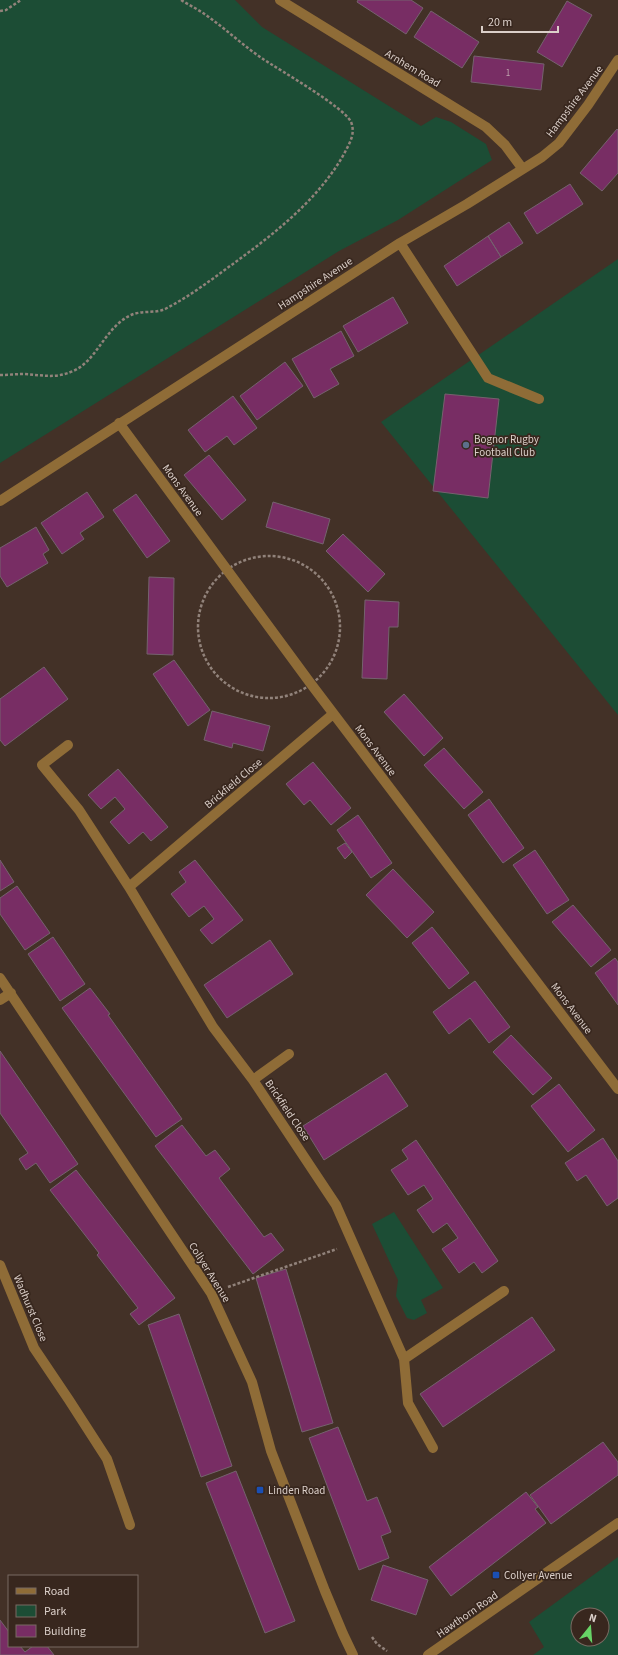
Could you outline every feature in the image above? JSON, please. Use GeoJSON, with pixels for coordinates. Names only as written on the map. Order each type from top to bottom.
{"type":"FeatureCollection","features":[{"type":"Feature","properties":{"kind":"street","name":"Arnhem Road"},"geometry":{"type":"LineString","coordinates":[[280,0],[486,127],[504,145],[522,168]]}},
{"type":"Feature","properties":{"kind":"street","name":"Hampshire Avenue"},"geometry":{"type":"LineString","coordinates":[[0,501],[400,243],[467,204],[522,168],[542,157],[558,143],[588,105],[618,60]]}},
{"type":"Feature","properties":{"kind":"street"},"geometry":{"type":"LineString","coordinates":[[400,243],[488,378],[538,399]]}},
{"type":"Feature","properties":{"kind":"street","name":"Mons Avenue"},"geometry":{"type":"LineString","coordinates":[[119,423],[334,714],[618,1088]]}},
{"type":"Feature","properties":{"kind":"street","name":"Brickfield Close"},"geometry":{"type":"LineString","coordinates":[[130,887],[334,714]]}},
{"type":"Feature","properties":{"kind":"street","name":"Brickfield Close"},"geometry":{"type":"LineString","coordinates":[[68,745],[42,765],[79,810],[130,887],[213,1027],[253,1080],[336,1205],[404,1359],[408,1403],[433,1448]]}},
{"type":"Feature","properties":{"kind":"street","name":"Collyer Avenue"},"geometry":{"type":"LineString","coordinates":[[0,978],[211,1292],[252,1382],[271,1451],[325,1591],[353,1655]]}},
{"type":"Feature","properties":{"kind":"street"},"geometry":{"type":"LineString","coordinates":[[0,1000],[11,994]]}},
{"type":"Feature","properties":{"kind":"street"},"geometry":{"type":"LineString","coordinates":[[253,1080],[289,1054]]}},
{"type":"Feature","properties":{"kind":"street","name":"Wadhurst Close"},"geometry":{"type":"LineString","coordinates":[[0,1265],[34,1348],[107,1459],[130,1526]]}},
{"type":"Feature","properties":{"kind":"street"},"geometry":{"type":"LineString","coordinates":[[404,1359],[504,1291]]}},
{"type":"Feature","properties":{"kind":"street","name":"Hawthorn Road"},"geometry":{"type":"LineString","coordinates":[[428,1655],[618,1523]]}},
{"type":"Feature","properties":{"kind":"path"},"geometry":{"type":"LineString","coordinates":[[0,11],[6,10],[21,0]]}},
{"type":"Feature","properties":{"kind":"path"},"geometry":{"type":"LineString","coordinates":[[0,375],[23,374],[59,377],[84,366],[116,326],[131,316],[147,311],[164,310],[193,292],[283,226],[318,190],[338,164],[352,139],[353,129],[351,122],[333,104],[262,59],[210,17],[181,0]]}},
{"type":"Feature","properties":{"kind":"path"},"geometry":{"type":"LineString","coordinates":[[211,1292],[354,1243]]}},
{"type":"Feature","properties":{"kind":"path"},"geometry":{"type":"LineString","coordinates":[[372,1637],[377,1644],[387,1652]]}},
{"type":"Feature","properties":{"kind":"green space"},"geometry":{"type":"Polygon","coordinates":[[[0,0],[235,0],[262,27],[421,126],[436,117],[451,122],[486,144],[492,160],[398,220],[339,251],[0,463],[0,0]]]}},
{"type":"Feature","properties":{"kind":"green space"},"geometry":{"type":"Polygon","coordinates":[[[618,259],[618,715],[381,422],[618,259]]]}},
{"type":"Feature","properties":{"kind":"green space"},"geometry":{"type":"Polygon","coordinates":[[[394,1212],[443,1288],[421,1300],[427,1313],[414,1320],[407,1318],[396,1296],[398,1280],[372,1224],[394,1212]]]}},
{"type":"Feature","properties":{"kind":"green space"},"geometry":{"type":"Polygon","coordinates":[[[618,1557],[618,1655],[533,1655],[544,1647],[529,1622],[618,1557]]]}},
{"type":"Feature","properties":{"kind":"building"},"geometry":{"type":"Polygon","coordinates":[[[358,0],[411,0],[423,8],[406,34],[357,2],[358,0]]]}},
{"type":"Feature","properties":{"kind":"building"},"geometry":{"type":"Polygon","coordinates":[[[567,1],[592,15],[562,67],[537,52],[567,1]]]}},
{"type":"Feature","properties":{"kind":"building"},"geometry":{"type":"Polygon","coordinates":[[[431,11],[479,42],[462,68],[414,37],[431,11]]]}},
{"type":"Feature","properties":{"kind":"building"},"geometry":{"type":"Polygon","coordinates":[[[474,56],[544,64],[541,90],[471,82],[474,56]]]}},
{"type":"Feature","properties":{"kind":"building"},"geometry":{"type":"Polygon","coordinates":[[[617,129],[618,173],[602,191],[580,173],[617,129]]]}},
{"type":"Feature","properties":{"kind":"building"},"geometry":{"type":"Polygon","coordinates":[[[570,184],[583,204],[537,234],[524,213],[570,184]]]}},
{"type":"Feature","properties":{"kind":"building"},"geometry":{"type":"Polygon","coordinates":[[[509,222],[523,243],[501,257],[488,236],[509,222]]]}},
{"type":"Feature","properties":{"kind":"building"},"geometry":{"type":"Polygon","coordinates":[[[488,236],[501,257],[457,286],[444,266],[488,236]]]}},
{"type":"Feature","properties":{"kind":"building"},"geometry":{"type":"Polygon","coordinates":[[[393,297],[408,323],[358,352],[343,326],[393,297]]]}},
{"type":"Feature","properties":{"kind":"building"},"geometry":{"type":"Polygon","coordinates":[[[341,331],[354,356],[330,369],[339,384],[314,398],[292,359],[341,331]]]}},
{"type":"Feature","properties":{"kind":"building"},"geometry":{"type":"Polygon","coordinates":[[[285,362],[303,386],[257,420],[240,396],[285,362]]]}},
{"type":"Feature","properties":{"kind":"building","name":"Bognor Rugby Football Club"},"geometry":{"type":"Polygon","coordinates":[[[445,394],[499,399],[488,498],[433,491],[445,394]]]}},
{"type":"Feature","properties":{"kind":"building"},"geometry":{"type":"Polygon","coordinates":[[[233,396],[257,428],[234,445],[227,436],[205,452],[188,430],[233,396]]]}},
{"type":"Feature","properties":{"kind":"building"},"geometry":{"type":"Polygon","coordinates":[[[209,455],[246,500],[222,520],[184,475],[209,455]]]}},
{"type":"Feature","properties":{"kind":"building"},"geometry":{"type":"Polygon","coordinates":[[[87,492],[104,517],[80,533],[84,539],[62,554],[41,523],[87,492]]]}},
{"type":"Feature","properties":{"kind":"building"},"geometry":{"type":"Polygon","coordinates":[[[136,494],[170,541],[147,558],[113,510],[136,494]]]}},
{"type":"Feature","properties":{"kind":"building"},"geometry":{"type":"Polygon","coordinates":[[[273,502],[330,519],[323,544],[266,527],[273,502]]]}},
{"type":"Feature","properties":{"kind":"building"},"geometry":{"type":"Polygon","coordinates":[[[36,527],[49,550],[43,554],[48,563],[7,587],[0,576],[0,548],[36,527]]]}},
{"type":"Feature","properties":{"kind":"building"},"geometry":{"type":"Polygon","coordinates":[[[343,534],[385,574],[368,592],[326,551],[343,534]]]}},
{"type":"Feature","properties":{"kind":"building"},"geometry":{"type":"Polygon","coordinates":[[[149,577],[174,578],[173,655],[147,654],[149,577]]]}},
{"type":"Feature","properties":{"kind":"building"},"geometry":{"type":"Polygon","coordinates":[[[365,600],[399,602],[398,627],[389,627],[387,679],[362,678],[365,600]]]}},
{"type":"Feature","properties":{"kind":"building"},"geometry":{"type":"Polygon","coordinates":[[[174,660],[210,710],[188,726],[153,674],[174,660]]]}},
{"type":"Feature","properties":{"kind":"building"},"geometry":{"type":"Polygon","coordinates":[[[44,667],[68,699],[5,746],[0,740],[0,699],[44,667]]]}},
{"type":"Feature","properties":{"kind":"building"},"geometry":{"type":"Polygon","coordinates":[[[404,694],[443,738],[424,756],[384,712],[404,694]]]}},
{"type":"Feature","properties":{"kind":"building"},"geometry":{"type":"Polygon","coordinates":[[[212,711],[270,726],[263,751],[233,743],[232,748],[204,740],[212,711]]]}},
{"type":"Feature","properties":{"kind":"building"},"geometry":{"type":"Polygon","coordinates":[[[444,748],[483,792],[464,809],[424,765],[444,748]]]}},
{"type":"Feature","properties":{"kind":"building"},"geometry":{"type":"Polygon","coordinates":[[[313,762],[351,808],[331,825],[310,800],[304,805],[286,784],[313,762]]]}},
{"type":"Feature","properties":{"kind":"building"},"geometry":{"type":"Polygon","coordinates":[[[118,769],[168,827],[151,841],[143,832],[129,844],[110,822],[125,809],[115,797],[101,809],[88,795],[118,769]]]}},
{"type":"Feature","properties":{"kind":"building"},"geometry":{"type":"Polygon","coordinates":[[[489,799],[524,848],[503,863],[468,815],[489,799]]]}},
{"type":"Feature","properties":{"kind":"building"},"geometry":{"type":"Polygon","coordinates":[[[358,815],[392,863],[371,878],[337,830],[358,815]]]}},
{"type":"Feature","properties":{"kind":"building"},"geometry":{"type":"Polygon","coordinates":[[[345,843],[352,852],[345,859],[337,848],[345,843]]]}},
{"type":"Feature","properties":{"kind":"building"},"geometry":{"type":"Polygon","coordinates":[[[535,850],[569,900],[547,914],[513,865],[535,850]]]}},
{"type":"Feature","properties":{"kind":"building"},"geometry":{"type":"Polygon","coordinates":[[[0,860],[14,882],[0,891],[0,860]]]}},
{"type":"Feature","properties":{"kind":"building"},"geometry":{"type":"Polygon","coordinates":[[[195,860],[243,920],[212,944],[200,930],[214,919],[204,906],[189,917],[171,894],[186,882],[179,872],[195,860]]]}},
{"type":"Feature","properties":{"kind":"building"},"geometry":{"type":"Polygon","coordinates":[[[393,869],[434,912],[407,938],[366,895],[393,869]]]}},
{"type":"Feature","properties":{"kind":"building"},"geometry":{"type":"Polygon","coordinates":[[[17,886],[50,933],[25,950],[0,914],[0,898],[17,886]]]}},
{"type":"Feature","properties":{"kind":"building"},"geometry":{"type":"Polygon","coordinates":[[[573,905],[611,950],[591,967],[552,922],[573,905]]]}},
{"type":"Feature","properties":{"kind":"building"},"geometry":{"type":"Polygon","coordinates":[[[432,927],[469,973],[449,989],[412,943],[432,927]]]}},
{"type":"Feature","properties":{"kind":"building"},"geometry":{"type":"Polygon","coordinates":[[[53,937],[85,984],[60,1001],[28,954],[53,937]]]}},
{"type":"Feature","properties":{"kind":"building"},"geometry":{"type":"Polygon","coordinates":[[[270,940],[293,974],[227,1018],[204,985],[270,940]]]}},
{"type":"Feature","properties":{"kind":"building"},"geometry":{"type":"Polygon","coordinates":[[[615,958],[618,962],[618,1005],[595,973],[615,958]]]}},
{"type":"Feature","properties":{"kind":"building"},"geometry":{"type":"Polygon","coordinates":[[[475,981],[510,1027],[489,1043],[470,1018],[449,1034],[433,1012],[475,981]]]}},
{"type":"Feature","properties":{"kind":"building"},"geometry":{"type":"Polygon","coordinates":[[[90,988],[110,1014],[108,1015],[182,1119],[156,1137],[62,1008],[90,988]]]}},
{"type":"Feature","properties":{"kind":"building"},"geometry":{"type":"Polygon","coordinates":[[[511,1035],[552,1078],[533,1095],[493,1052],[511,1035]]]}},
{"type":"Feature","properties":{"kind":"building"},"geometry":{"type":"Polygon","coordinates":[[[0,1051],[78,1164],[50,1183],[36,1163],[26,1170],[19,1159],[28,1153],[0,1113],[0,1051]]]}},
{"type":"Feature","properties":{"kind":"building"},"geometry":{"type":"Polygon","coordinates":[[[386,1073],[408,1106],[324,1160],[303,1126],[386,1073]]]}},
{"type":"Feature","properties":{"kind":"building"},"geometry":{"type":"Polygon","coordinates":[[[559,1084],[595,1130],[568,1152],[531,1106],[559,1084]]]}},
{"type":"Feature","properties":{"kind":"building"},"geometry":{"type":"Polygon","coordinates":[[[182,1125],[206,1156],[215,1150],[230,1169],[219,1178],[264,1237],[271,1233],[284,1250],[253,1274],[155,1146],[182,1125]]]}},
{"type":"Feature","properties":{"kind":"building"},"geometry":{"type":"Polygon","coordinates":[[[603,1138],[618,1161],[618,1198],[607,1206],[586,1175],[577,1181],[565,1163],[603,1138]]]}},
{"type":"Feature","properties":{"kind":"building"},"geometry":{"type":"Polygon","coordinates":[[[416,1140],[498,1261],[482,1273],[474,1262],[459,1273],[442,1249],[458,1238],[447,1223],[433,1233],[417,1210],[433,1199],[424,1185],[408,1195],[391,1170],[408,1159],[402,1150],[416,1140]]]}},
{"type":"Feature","properties":{"kind":"building"},"geometry":{"type":"Polygon","coordinates":[[[76,1170],[175,1298],[139,1325],[130,1314],[138,1308],[97,1255],[99,1253],[50,1190],[76,1170]]]}},
{"type":"Feature","properties":{"kind":"building"},"geometry":{"type":"Polygon","coordinates":[[[286,1269],[333,1423],[302,1432],[256,1278],[286,1269]]]}},
{"type":"Feature","properties":{"kind":"building"},"geometry":{"type":"Polygon","coordinates":[[[179,1314],[232,1466],[201,1477],[148,1325],[179,1314]]]}},
{"type":"Feature","properties":{"kind":"building"},"geometry":{"type":"Polygon","coordinates":[[[532,1317],[555,1350],[443,1427],[420,1394],[532,1317]]]}},
{"type":"Feature","properties":{"kind":"building"},"geometry":{"type":"Polygon","coordinates":[[[338,1427],[367,1501],[377,1497],[391,1532],[381,1536],[389,1558],[359,1570],[309,1438],[338,1427]]]}},
{"type":"Feature","properties":{"kind":"building"},"geometry":{"type":"Polygon","coordinates":[[[603,1442],[618,1462],[618,1475],[551,1524],[530,1495],[603,1442]]]}},
{"type":"Feature","properties":{"kind":"building"},"geometry":{"type":"Polygon","coordinates":[[[236,1471],[295,1621],[265,1633],[206,1483],[236,1471]]]}},
{"type":"Feature","properties":{"kind":"building"},"geometry":{"type":"Polygon","coordinates":[[[526,1492],[538,1507],[535,1509],[546,1523],[451,1596],[429,1567],[526,1492]]]}},
{"type":"Feature","properties":{"kind":"building"},"geometry":{"type":"Polygon","coordinates":[[[383,1565],[428,1580],[416,1615],[371,1600],[383,1565]]]}},
{"type":"Feature","properties":{"kind":"building"},"geometry":{"type":"Polygon","coordinates":[[[0,1620],[8,1631],[8,1647],[21,1647],[25,1652],[32,1647],[48,1647],[54,1655],[0,1655],[0,1620]]]}},
{"type":"Feature","properties":{"kind":"place","name":"Bognor Rugby Football Club"},"geometry":{"type":"Point","coordinates":[466,445]}},
{"type":"Feature","properties":{"kind":"place","name":"Linden Road"},"geometry":{"type":"Point","coordinates":[260,1490]}},
{"type":"Feature","properties":{"kind":"place","name":"Collyer Avenue"},"geometry":{"type":"Point","coordinates":[496,1575]}}]}
